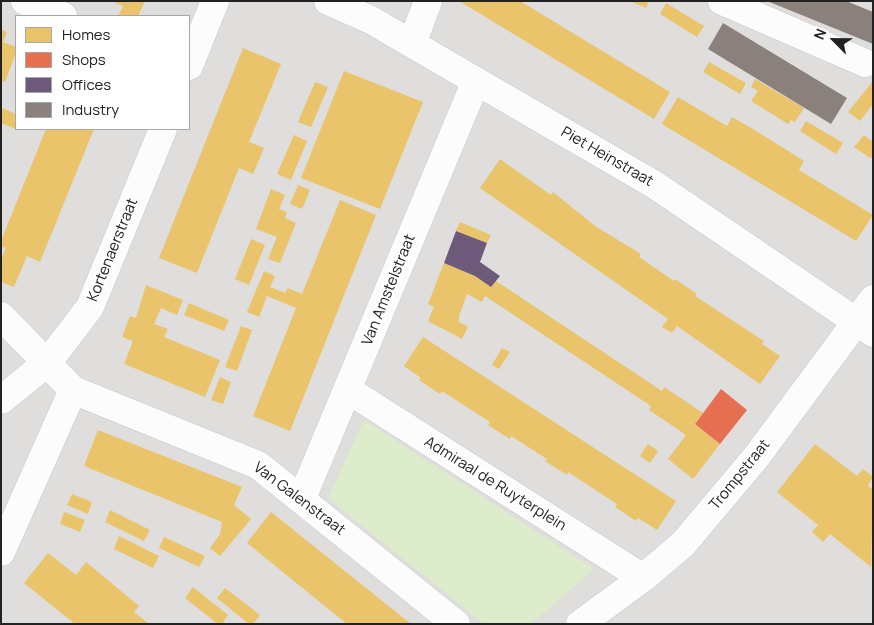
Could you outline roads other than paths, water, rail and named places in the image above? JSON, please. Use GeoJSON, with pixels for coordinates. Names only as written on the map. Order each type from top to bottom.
{"type":"FeatureCollection","features":[{"type":"Feature","properties":{"kind":"street"},"geometry":{"type":"LineString","coordinates":[[25,1],[60,15]]}},
{"type":"Feature","properties":{"kind":"street"},"geometry":{"type":"LineString","coordinates":[[190,64],[215,1]]}},
{"type":"Feature","properties":{"kind":"street","name":"Piet Heinstraat"},"geometry":{"type":"LineString","coordinates":[[328,1],[371,20],[655,185],[865,327]]}},
{"type":"Feature","properties":{"kind":"street"},"geometry":{"type":"LineString","coordinates":[[412,44],[428,1]]}},
{"type":"Feature","properties":{"kind":"street"},"geometry":{"type":"LineString","coordinates":[[722,1],[865,63]]}},
{"type":"Feature","properties":{"kind":"street","name":"Van Amstelstraat"},"geometry":{"type":"LineString","coordinates":[[302,498],[476,81]]}},
{"type":"Feature","properties":{"kind":"street","name":"Kortenaerstraat"},"geometry":{"type":"LineString","coordinates":[[1,400],[48,362],[90,307],[163,130]]}},
{"type":"Feature","properties":{"kind":"street","name":"Trompstraat"},"geometry":{"type":"LineString","coordinates":[[580,624],[642,578],[683,544],[865,327],[873,299]]}},
{"type":"Feature","properties":{"kind":"street","name":"Van Galenstraat"},"geometry":{"type":"LineString","coordinates":[[1,316],[48,362],[73,390],[258,465],[302,498],[456,624]]}},
{"type":"Feature","properties":{"kind":"street"},"geometry":{"type":"LineString","coordinates":[[1,552],[73,390]]}},
{"type":"Feature","properties":{"kind":"street","name":"Admiraal de Ruyterplein"},"geometry":{"type":"LineString","coordinates":[[348,390],[642,578]]}}]}
